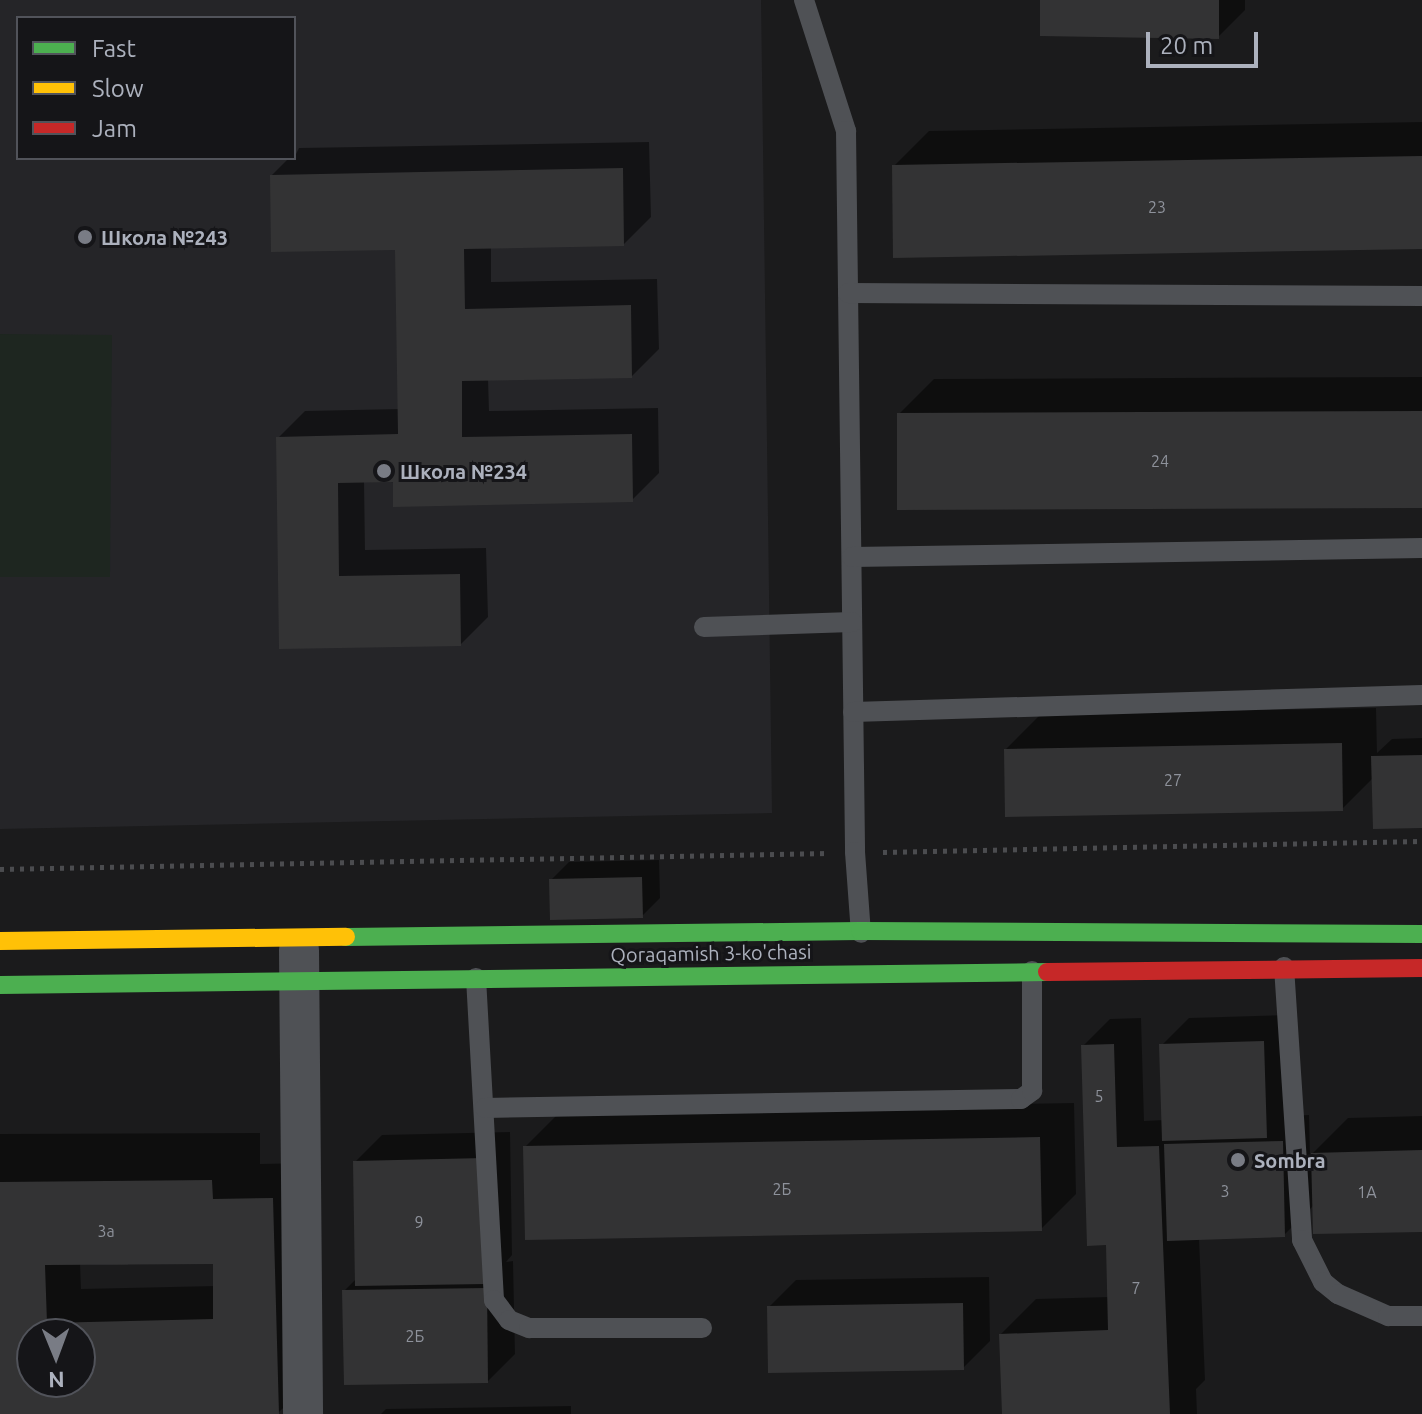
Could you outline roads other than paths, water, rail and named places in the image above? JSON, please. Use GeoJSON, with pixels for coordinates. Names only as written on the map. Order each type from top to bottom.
{"type":"FeatureCollection","features":[{"type":"Feature","properties":{"kind":"main road","name":"Qoraqamish 3-ko'chasi"},"geometry":{"type":"LineString","coordinates":[[0,941],[860,931],[1422,934]]}},
{"type":"Feature","properties":{"kind":"main road","name":"Qoraqamish 3-ko'chasi"},"geometry":{"type":"LineString","coordinates":[[0,985],[1284,967],[1422,968]]}},
{"type":"Feature","properties":{"kind":"street"},"geometry":{"type":"LineString","coordinates":[[299,938],[303,1414]]}},
{"type":"Feature","properties":{"kind":"lane"},"geometry":{"type":"LineString","coordinates":[[804,0],[846,131],[855,852],[863,973]]}},
{"type":"Feature","properties":{"kind":"lane"},"geometry":{"type":"LineString","coordinates":[[848,293],[1422,296]]}},
{"type":"Feature","properties":{"kind":"lane"},"geometry":{"type":"LineString","coordinates":[[852,557],[1422,548]]}},
{"type":"Feature","properties":{"kind":"lane"},"geometry":{"type":"LineString","coordinates":[[704,627],[852,622]]}},
{"type":"Feature","properties":{"kind":"lane"},"geometry":{"type":"LineString","coordinates":[[853,712],[1422,695]]}},
{"type":"Feature","properties":{"kind":"lane"},"geometry":{"type":"LineString","coordinates":[[1284,967],[1302,1240],[1323,1282],[1338,1294],[1388,1316],[1422,1316]]}},
{"type":"Feature","properties":{"kind":"lane"},"geometry":{"type":"LineString","coordinates":[[485,1108],[1021,1099],[1032,1091],[1032,971]]}},
{"type":"Feature","properties":{"kind":"lane"},"geometry":{"type":"LineString","coordinates":[[476,978],[494,1300],[509,1320],[529,1328],[702,1328]]}},
{"type":"Feature","properties":{"kind":"place","name":"Школа №243"},"geometry":{"type":"Point","coordinates":[85,237]}},
{"type":"Feature","properties":{"kind":"place","name":"Школа №234"},"geometry":{"type":"Point","coordinates":[384,471]}},
{"type":"Feature","properties":{"kind":"place","name":"Sombra"},"geometry":{"type":"Point","coordinates":[1238,1160]}}]}
